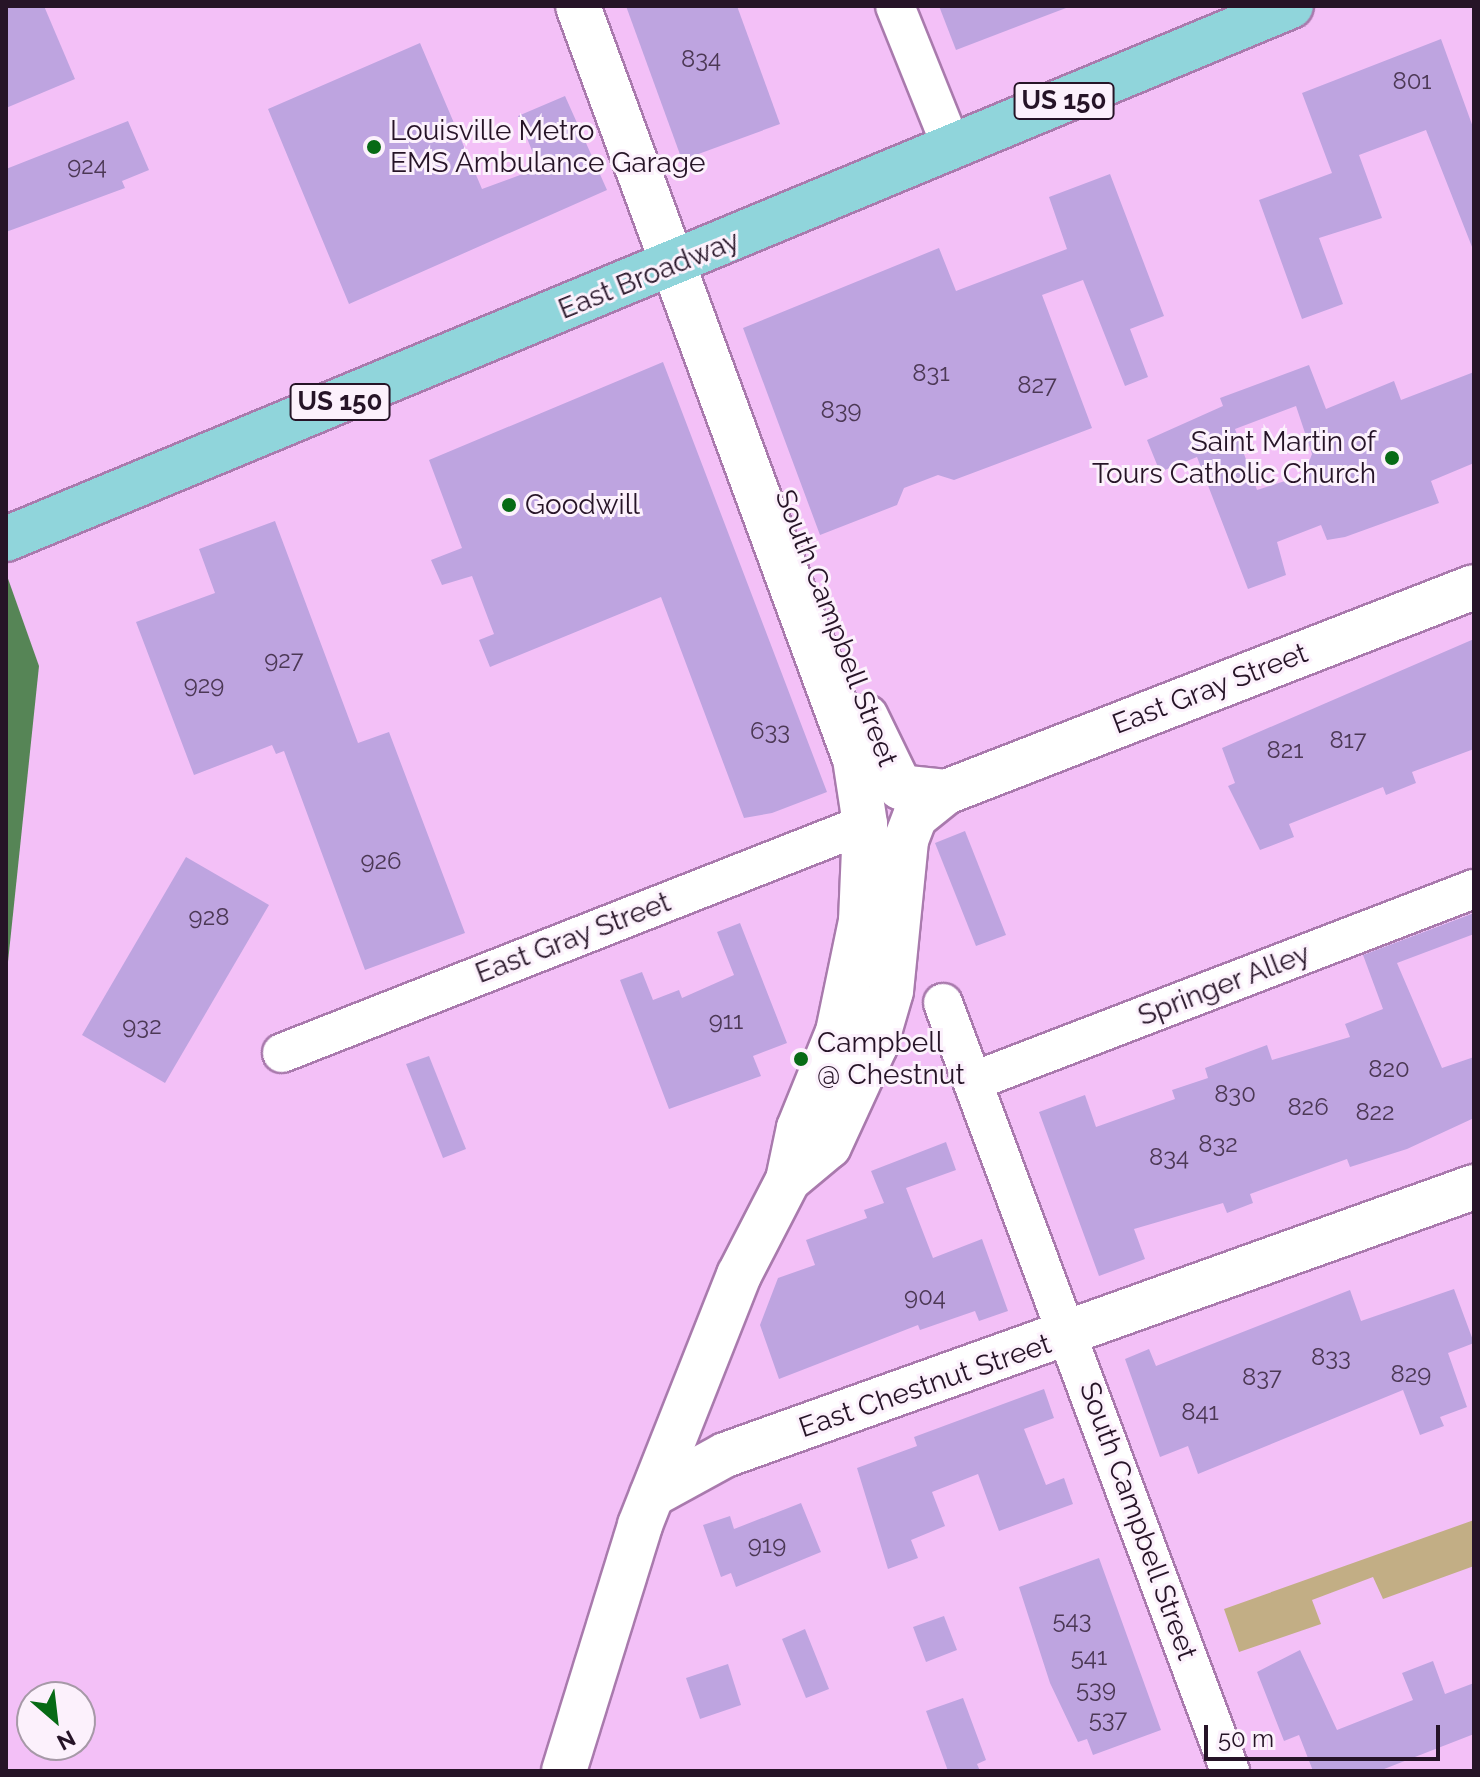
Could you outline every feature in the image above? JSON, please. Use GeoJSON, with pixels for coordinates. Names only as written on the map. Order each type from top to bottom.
{"type":"FeatureCollection","features":[{"type":"Feature","properties":{"kind":"main road","name":"South Campbell Street"},"geometry":{"type":"LineString","coordinates":[[578,6],[855,759],[865,824],[852,980],[788,1180]]}},
{"type":"Feature","properties":{"kind":"main road","name":"East Broadway"},"geometry":{"type":"LineString","coordinates":[[6,539],[673,265],[1291,6]]}},
{"type":"Feature","properties":{"kind":"main road","name":"South Campbell Street"},"geometry":{"type":"LineString","coordinates":[[738,439],[772,461],[891,777],[913,794],[946,792]]}},
{"type":"Feature","properties":{"kind":"main road","name":"East Gray Street"},"geometry":{"type":"LineString","coordinates":[[946,792],[1474,587]]}},
{"type":"Feature","properties":{"kind":"main road"},"geometry":{"type":"LineString","coordinates":[[564,1771],[652,1495],[739,1275],[788,1180],[829,1146],[855,1099],[891,991],[906,840],[915,817],[946,792]]}},
{"type":"Feature","properties":{"kind":"main road","name":"East Chestnut Street"},"geometry":{"type":"LineString","coordinates":[[652,1495],[725,1455],[1070,1336],[1474,1187]]}},
{"type":"Feature","properties":{"kind":"street"},"geometry":{"type":"LineString","coordinates":[[895,6],[952,148]]}},
{"type":"Feature","properties":{"kind":"street","name":"East Gray Street"},"geometry":{"type":"LineString","coordinates":[[282,1053],[865,824]]}},
{"type":"Feature","properties":{"kind":"street","name":"Springer Alley"},"geometry":{"type":"LineString","coordinates":[[974,1081],[1474,889]]}},
{"type":"Feature","properties":{"kind":"street","name":"South Campbell Street"},"geometry":{"type":"LineString","coordinates":[[943,1003],[1230,1771]]}},
{"type":"Feature","properties":{"kind":"shaded area"},"geometry":{"type":"Polygon","coordinates":[[[6,573],[39,666],[6,981],[6,573]]]}},
{"type":"Feature","properties":{"kind":"shaded area"},"geometry":{"type":"Polygon","coordinates":[[[1474,1520],[1474,1566],[1383,1599],[1373,1577],[1312,1600],[1321,1624],[1239,1652],[1224,1609],[1474,1520]]]}},
{"type":"Feature","properties":{"kind":"building"},"geometry":{"type":"Polygon","coordinates":[[[6,6],[44,6],[75,79],[6,108],[6,6]]]}},
{"type":"Feature","properties":{"kind":"building"},"geometry":{"type":"Polygon","coordinates":[[[626,6],[737,6],[780,124],[682,160],[626,6]]]}},
{"type":"Feature","properties":{"kind":"building"},"geometry":{"type":"Polygon","coordinates":[[[939,6],[1065,6],[1066,8],[956,50],[939,6]]]}},
{"type":"Feature","properties":{"kind":"building"},"geometry":{"type":"Polygon","coordinates":[[[1441,39],[1474,130],[1474,252],[1426,130],[1359,155],[1382,218],[1319,238],[1343,304],[1302,319],[1259,200],[1332,173],[1302,93],[1441,39]]]}},
{"type":"Feature","properties":{"kind":"building","name":"Louisville Metro EMS Ambulance Garage"},"geometry":{"type":"Polygon","coordinates":[[[420,43],[482,189],[539,168],[518,116],[565,96],[607,190],[349,304],[268,109],[420,43]]]}},
{"type":"Feature","properties":{"kind":"building"},"geometry":{"type":"Polygon","coordinates":[[[128,121],[149,170],[122,181],[125,188],[6,232],[6,169],[128,121]]]}},
{"type":"Feature","properties":{"kind":"building"},"geometry":{"type":"Polygon","coordinates":[[[1110,174],[1164,316],[1130,329],[1148,377],[1125,386],[1083,280],[1042,295],[1092,428],[954,480],[938,475],[904,488],[897,505],[820,535],[743,328],[939,248],[956,291],[1067,249],[1049,197],[1110,174]]]}},
{"type":"Feature","properties":{"kind":"building"},"geometry":{"type":"Polygon","coordinates":[[[663,362],[827,792],[772,813],[744,818],[661,597],[490,667],[479,640],[494,634],[472,576],[442,585],[431,560],[462,548],[429,460],[663,362]]]}},
{"type":"Feature","properties":{"kind":"building"},"geometry":{"type":"Polygon","coordinates":[[[1309,365],[1326,409],[1394,381],[1401,400],[1474,372],[1474,463],[1431,481],[1439,503],[1345,537],[1327,540],[1321,525],[1277,542],[1286,575],[1248,589],[1197,457],[1160,472],[1147,440],[1223,406],[1220,398],[1309,365]],[[1296,406],[1235,429],[1257,490],[1304,475],[1312,454],[1296,406]]]}},
{"type":"Feature","properties":{"kind":"building"},"geometry":{"type":"Polygon","coordinates":[[[275,521],[358,743],[389,732],[465,933],[365,970],[284,751],[276,754],[272,745],[194,775],[136,622],[215,593],[199,549],[275,521]]]}},
{"type":"Feature","properties":{"kind":"building"},"geometry":{"type":"Polygon","coordinates":[[[1474,639],[1474,749],[1412,772],[1416,783],[1386,795],[1383,787],[1289,824],[1294,837],[1260,850],[1228,786],[1235,783],[1222,748],[1474,639]]]}},
{"type":"Feature","properties":{"kind":"building"},"geometry":{"type":"Polygon","coordinates":[[[965,831],[1006,935],[976,946],[935,843],[965,831]]]}},
{"type":"Feature","properties":{"kind":"building"},"geometry":{"type":"Polygon","coordinates":[[[186,857],[269,905],[165,1083],[82,1035],[186,857]]]}},
{"type":"Feature","properties":{"kind":"building"},"geometry":{"type":"Polygon","coordinates":[[[1474,913],[1474,934],[1397,963],[1442,1068],[1474,1057],[1474,1118],[1407,1149],[1350,1167],[1347,1159],[1250,1194],[1253,1203],[1227,1213],[1223,1203],[1134,1229],[1145,1259],[1099,1276],[1039,1112],[1085,1095],[1096,1127],[1175,1099],[1172,1090],[1208,1078],[1205,1068],[1267,1045],[1272,1060],[1350,1037],[1345,1024],[1383,1009],[1363,955],[1474,913]]]}},
{"type":"Feature","properties":{"kind":"building"},"geometry":{"type":"Polygon","coordinates":[[[740,923],[787,1043],[753,1056],[761,1076],[669,1109],[620,980],[642,972],[653,1000],[679,990],[682,998],[734,975],[717,932],[740,923]]]}},
{"type":"Feature","properties":{"kind":"building"},"geometry":{"type":"Polygon","coordinates":[[[429,1056],[466,1149],[443,1158],[406,1064],[429,1056]]]}},
{"type":"Feature","properties":{"kind":"building"},"geometry":{"type":"Polygon","coordinates":[[[946,1142],[956,1170],[906,1188],[933,1258],[982,1239],[1008,1311],[979,1321],[975,1311],[920,1330],[918,1325],[779,1379],[760,1325],[778,1278],[815,1265],[806,1240],[867,1218],[864,1210],[884,1203],[871,1171],[946,1142]]]}},
{"type":"Feature","properties":{"kind":"building"},"geometry":{"type":"Polygon","coordinates":[[[1454,1289],[1474,1343],[1448,1353],[1467,1407],[1440,1417],[1444,1426],[1420,1435],[1403,1390],[1198,1474],[1188,1446],[1160,1457],[1125,1359],[1149,1349],[1156,1366],[1350,1290],[1361,1321],[1454,1289]]]}},
{"type":"Feature","properties":{"kind":"building"},"geometry":{"type":"Polygon","coordinates":[[[1044,1389],[1054,1418],[1024,1429],[1046,1485],[1064,1478],[1073,1504],[999,1531],[978,1474],[932,1492],[945,1526],[911,1540],[918,1558],[888,1569],[857,1468],[917,1446],[914,1437],[1044,1389]]]}},
{"type":"Feature","properties":{"kind":"building"},"geometry":{"type":"Polygon","coordinates":[[[801,1503],[821,1552],[736,1587],[731,1573],[721,1577],[703,1525],[730,1516],[734,1529],[801,1503]]]}},
{"type":"Feature","properties":{"kind":"building"},"geometry":{"type":"Polygon","coordinates":[[[1099,1558],[1161,1730],[1093,1755],[1087,1739],[1078,1742],[1050,1683],[1019,1587],[1099,1558]]]}},
{"type":"Feature","properties":{"kind":"building"},"geometry":{"type":"Polygon","coordinates":[[[944,1616],[957,1650],[926,1662],[913,1627],[944,1616]]]}},
{"type":"Feature","properties":{"kind":"building"},"geometry":{"type":"Polygon","coordinates":[[[805,1629],[829,1689],[806,1698],[782,1639],[805,1629]]]}},
{"type":"Feature","properties":{"kind":"building"},"geometry":{"type":"Polygon","coordinates":[[[1300,1650],[1337,1730],[1413,1700],[1402,1673],[1433,1661],[1445,1694],[1474,1683],[1474,1734],[1379,1771],[1313,1771],[1299,1735],[1284,1741],[1257,1672],[1300,1650]]]}},
{"type":"Feature","properties":{"kind":"building"},"geometry":{"type":"Polygon","coordinates":[[[728,1664],[741,1705],[700,1719],[686,1678],[728,1664]]]}},
{"type":"Feature","properties":{"kind":"building"},"geometry":{"type":"Polygon","coordinates":[[[963,1698],[986,1760],[977,1764],[980,1771],[948,1771],[926,1711],[963,1698]]]}},
{"type":"Feature","properties":{"kind":"place","name":"Louisville Metro EMS Ambulance Garage"},"geometry":{"type":"Point","coordinates":[374,147]}},
{"type":"Feature","properties":{"kind":"place","name":"Saint Martin of Tours Catholic Church"},"geometry":{"type":"Point","coordinates":[1392,458]}},
{"type":"Feature","properties":{"kind":"place","name":"Goodwill"},"geometry":{"type":"Point","coordinates":[509,505]}},
{"type":"Feature","properties":{"kind":"place","name":"Campbell @ Chestnut"},"geometry":{"type":"Point","coordinates":[801,1059]}}]}
